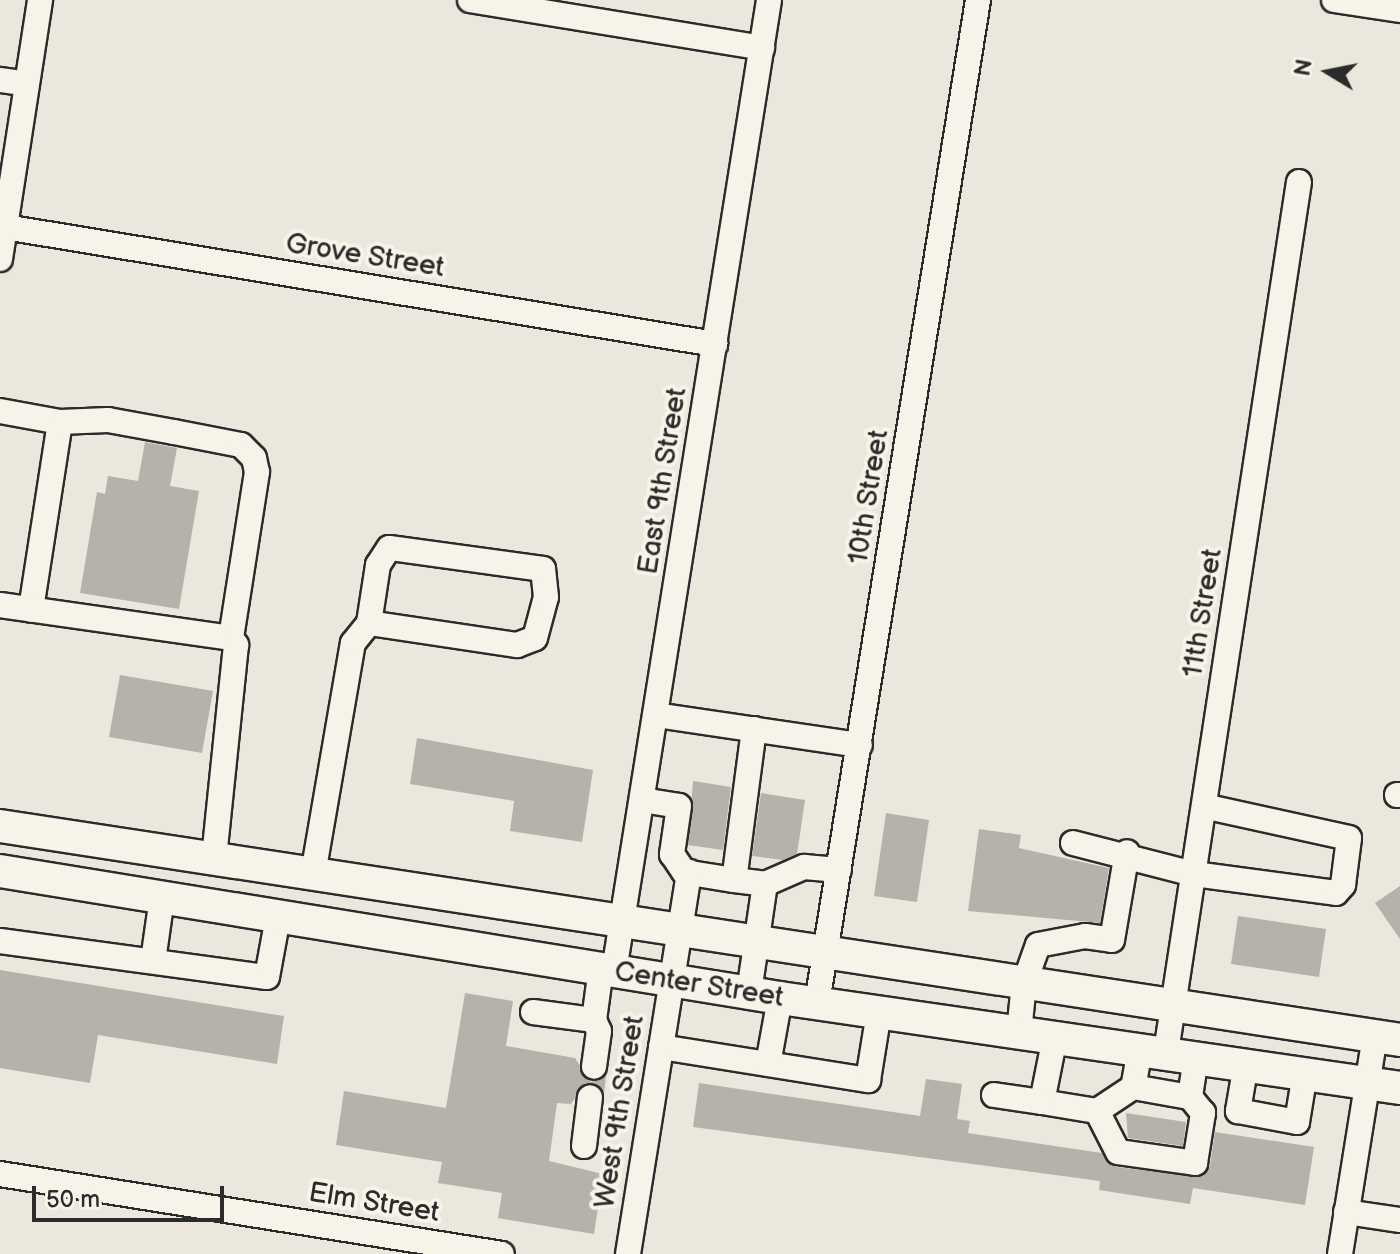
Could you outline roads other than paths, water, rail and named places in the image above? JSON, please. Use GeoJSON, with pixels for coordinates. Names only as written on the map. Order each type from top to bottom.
{"type":"FeatureCollection","features":[{"type":"Feature","properties":{"kind":"main road","name":"Center Street"},"geometry":{"type":"LineString","coordinates":[[0,826],[826,955],[1387,1038]]}},
{"type":"Feature","properties":{"kind":"main road","name":"Center Street"},"geometry":{"type":"LineString","coordinates":[[0,871],[764,995],[1400,1088]]}},
{"type":"Feature","properties":{"kind":"street"},"geometry":{"type":"LineString","coordinates":[[0,259],[5,227],[10,126],[27,84],[40,0]]}},
{"type":"Feature","properties":{"kind":"street"},"geometry":{"type":"LineString","coordinates":[[470,0],[762,48]]}},
{"type":"Feature","properties":{"kind":"street","name":"East 9th Street"},"geometry":{"type":"LineString","coordinates":[[594,1067],[599,1031],[594,1020],[621,923],[769,0]]}},
{"type":"Feature","properties":{"kind":"street","name":"10th Street"},"geometry":{"type":"LineString","coordinates":[[817,1003],[978,0]]}},
{"type":"Feature","properties":{"kind":"street"},"geometry":{"type":"LineString","coordinates":[[1334,0],[1400,10]]}},
{"type":"Feature","properties":{"kind":"street"},"geometry":{"type":"LineString","coordinates":[[0,80],[27,84]]}},
{"type":"Feature","properties":{"kind":"street","name":"11th Street"},"geometry":{"type":"LineString","coordinates":[[1167,1053],[1299,182]]}},
{"type":"Feature","properties":{"kind":"street","name":"Grove Street"},"geometry":{"type":"LineString","coordinates":[[5,227],[715,344]]}},
{"type":"Feature","properties":{"kind":"street"},"geometry":{"type":"LineString","coordinates":[[0,411],[60,422],[108,420],[174,432],[241,445],[254,458],[257,472],[231,638],[236,645],[214,858]]}},
{"type":"Feature","properties":{"kind":"street"},"geometry":{"type":"LineString","coordinates":[[31,610],[60,422]]}},
{"type":"Feature","properties":{"kind":"street"},"geometry":{"type":"LineString","coordinates":[[313,874],[345,677],[353,643],[369,623],[378,565],[389,548],[543,569],[546,597],[535,638],[517,645],[369,623]]}},
{"type":"Feature","properties":{"kind":"street"},"geometry":{"type":"LineString","coordinates":[[0,605],[231,638]]}},
{"type":"Feature","properties":{"kind":"street"},"geometry":{"type":"LineString","coordinates":[[656,715],[860,745]]}},
{"type":"Feature","properties":{"kind":"street"},"geometry":{"type":"LineString","coordinates":[[734,880],[754,729]]}},
{"type":"Feature","properties":{"kind":"street"},"geometry":{"type":"LineString","coordinates":[[642,800],[679,806],[672,854],[689,872],[765,884],[804,867],[839,870]]}},
{"type":"Feature","properties":{"kind":"street"},"geometry":{"type":"LineString","coordinates":[[1073,843],[1127,852],[1154,867],[1194,874],[1336,893],[1343,885],[1349,838],[1204,806]]}},
{"type":"Feature","properties":{"kind":"street"},"geometry":{"type":"LineString","coordinates":[[1019,1032],[1024,984],[1038,945],[1085,936],[1112,940],[1127,852]]}},
{"type":"Feature","properties":{"kind":"street","name":"West 9th Street"},"geometry":{"type":"LineString","coordinates":[[628,1254],[689,872]]}},
{"type":"Feature","properties":{"kind":"street"},"geometry":{"type":"LineString","coordinates":[[765,884],[756,944],[764,995],[768,1064]]}},
{"type":"Feature","properties":{"kind":"street"},"geometry":{"type":"LineString","coordinates":[[153,961],[162,898]]}},
{"type":"Feature","properties":{"kind":"street"},"geometry":{"type":"LineString","coordinates":[[0,941],[267,977],[278,917]]}},
{"type":"Feature","properties":{"kind":"street"},"geometry":{"type":"LineString","coordinates":[[533,1012],[594,1020]]}},
{"type":"Feature","properties":{"kind":"street"},"geometry":{"type":"LineString","coordinates":[[661,1047],[868,1080],[879,1012]]}},
{"type":"Feature","properties":{"kind":"street"},"geometry":{"type":"LineString","coordinates":[[1042,1102],[1055,1037]]}},
{"type":"Feature","properties":{"kind":"street"},"geometry":{"type":"LineString","coordinates":[[1340,1254],[1369,1082],[1387,1038]]}},
{"type":"Feature","properties":{"kind":"street"},"geometry":{"type":"LineString","coordinates":[[994,1095],[1097,1111],[1133,1087],[1167,1053],[1190,1097],[1203,1113],[1195,1163],[1118,1152],[1097,1111]]}},
{"type":"Feature","properties":{"kind":"street"},"geometry":{"type":"LineString","coordinates":[[1246,1064],[1238,1111],[1297,1122],[1305,1073]]}},
{"type":"Feature","properties":{"kind":"street"},"geometry":{"type":"LineString","coordinates":[[1133,1087],[1190,1097]]}},
{"type":"Feature","properties":{"kind":"street"},"geometry":{"type":"LineString","coordinates":[[584,1146],[590,1097]]}},
{"type":"Feature","properties":{"kind":"street","name":"Elm Street"},"geometry":{"type":"LineString","coordinates":[[0,1174],[502,1254]]}},
{"type":"Feature","properties":{"kind":"street"},"geometry":{"type":"LineString","coordinates":[[1346,1212],[1400,1220]]}}]}
